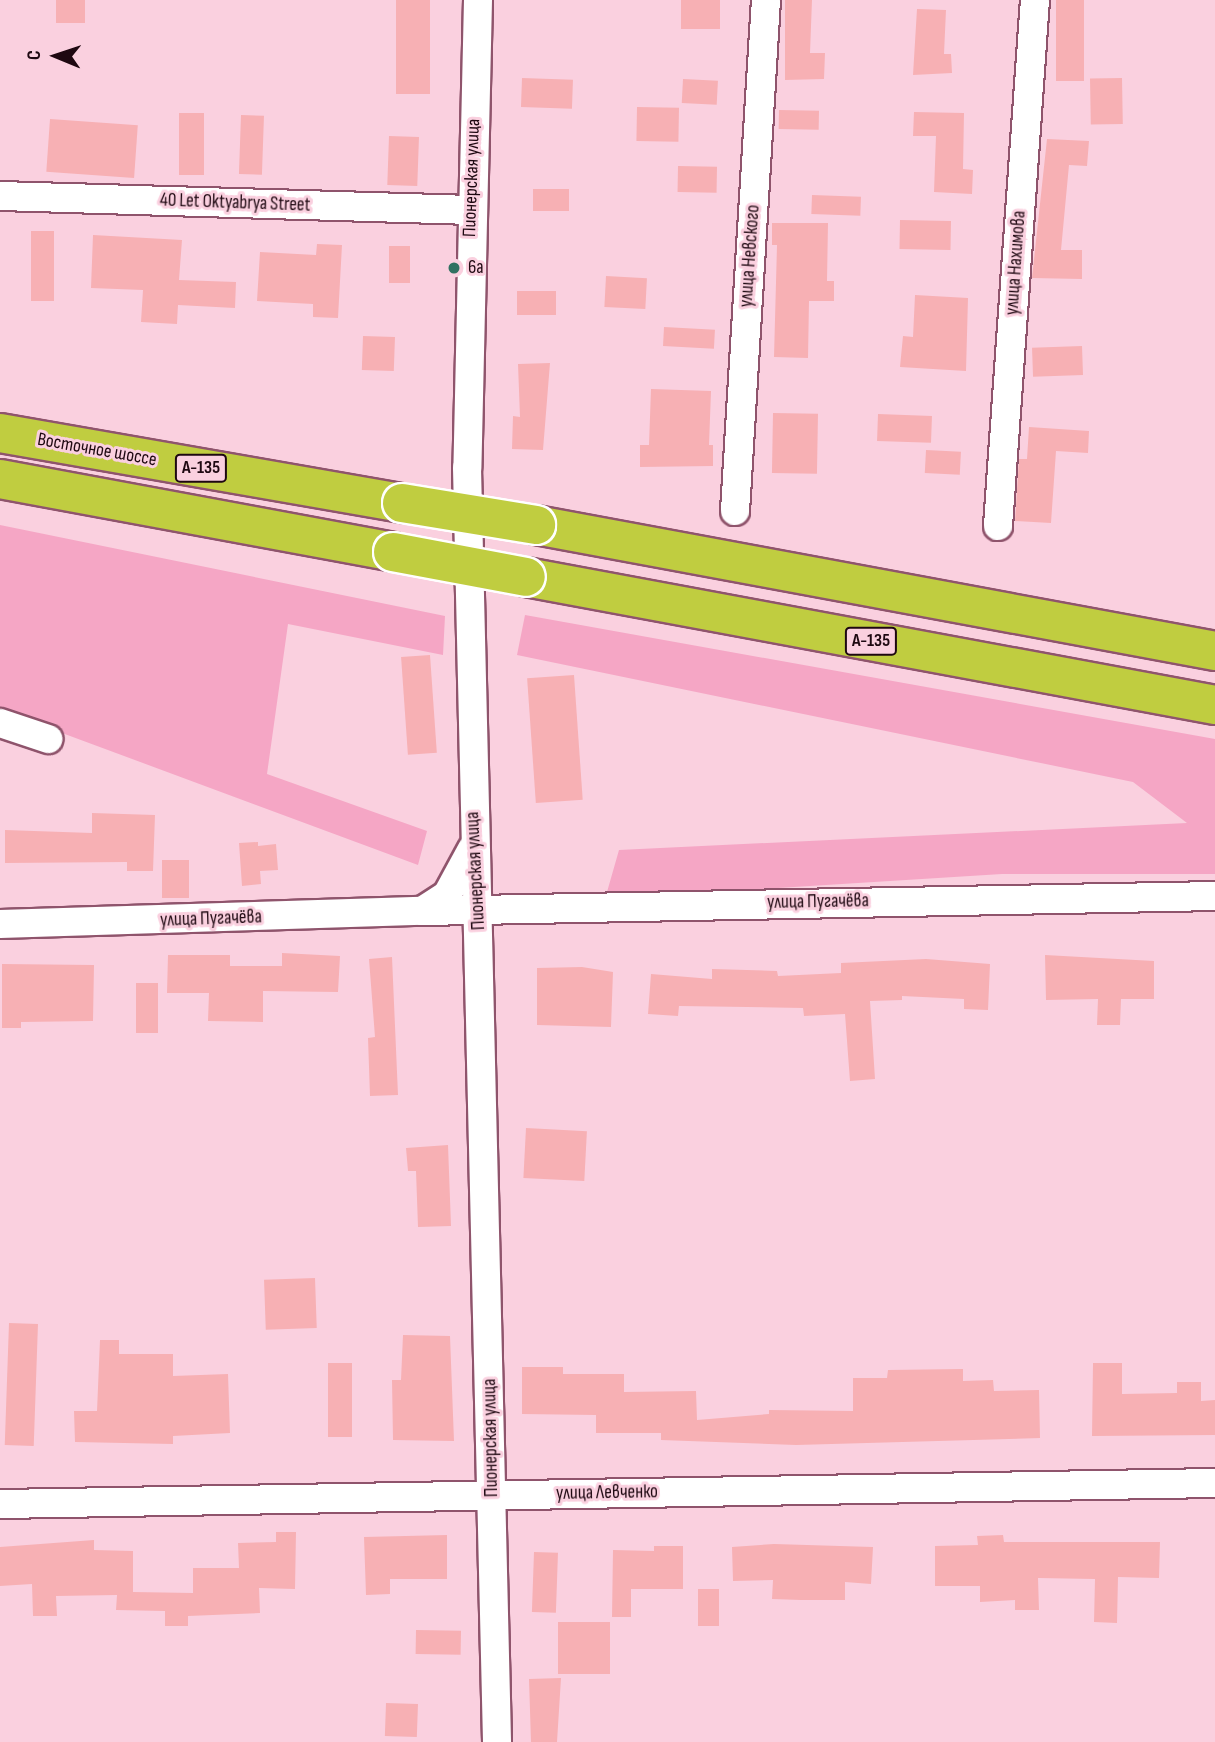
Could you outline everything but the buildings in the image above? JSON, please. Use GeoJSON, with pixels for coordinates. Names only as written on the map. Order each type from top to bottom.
{"type":"FeatureCollection","features":[{"type":"Feature","properties":{"kind":"highway","name":"Восточное шоссе"},"geometry":{"type":"LineString","coordinates":[[0,433],[536,525],[1215,652]]}},
{"type":"Feature","properties":{"kind":"highway","name":"А-135"},"geometry":{"type":"LineString","coordinates":[[0,479],[1215,705]]}},
{"type":"Feature","properties":{"kind":"street","name":"Пионерская улица"},"geometry":{"type":"LineString","coordinates":[[478,0],[467,468],[473,846],[480,908],[496,1742]]}},
{"type":"Feature","properties":{"kind":"street","name":"улица Невского"},"geometry":{"type":"LineString","coordinates":[[735,511],[766,0]]}},
{"type":"Feature","properties":{"kind":"street","name":"улица Нахимова"},"geometry":{"type":"LineString","coordinates":[[998,526],[1035,0]]}},
{"type":"Feature","properties":{"kind":"street","name":"40 Let Oktyabrya Street"},"geometry":{"type":"LineString","coordinates":[[0,196],[471,210]]}},
{"type":"Feature","properties":{"kind":"street"},"geometry":{"type":"LineString","coordinates":[[0,723],[48,739]]}},
{"type":"Feature","properties":{"kind":"street"},"geometry":{"type":"LineString","coordinates":[[422,911],[447,895],[461,878],[473,846]]}},
{"type":"Feature","properties":{"kind":"street","name":"улица Пугачёва"},"geometry":{"type":"LineString","coordinates":[[0,924],[480,908],[1215,896]]}},
{"type":"Feature","properties":{"kind":"street","name":"улица Левченко"},"geometry":{"type":"LineString","coordinates":[[0,1504],[1215,1483]]}},
{"type":"Feature","properties":{"kind":"shaded area"},"geometry":{"type":"Polygon","coordinates":[[[0,525],[445,616],[443,655],[288,624],[267,774],[427,831],[418,865],[0,710],[0,525]]]}},
{"type":"Feature","properties":{"kind":"shaded area"},"geometry":{"type":"Polygon","coordinates":[[[525,615],[1215,739],[1215,874],[1002,874],[605,899],[619,850],[1187,823],[1133,782],[517,655],[525,615]]]}},
{"type":"Feature","properties":{"kind":"place","name":"6а"},"geometry":{"type":"Point","coordinates":[454,268]}}]}
